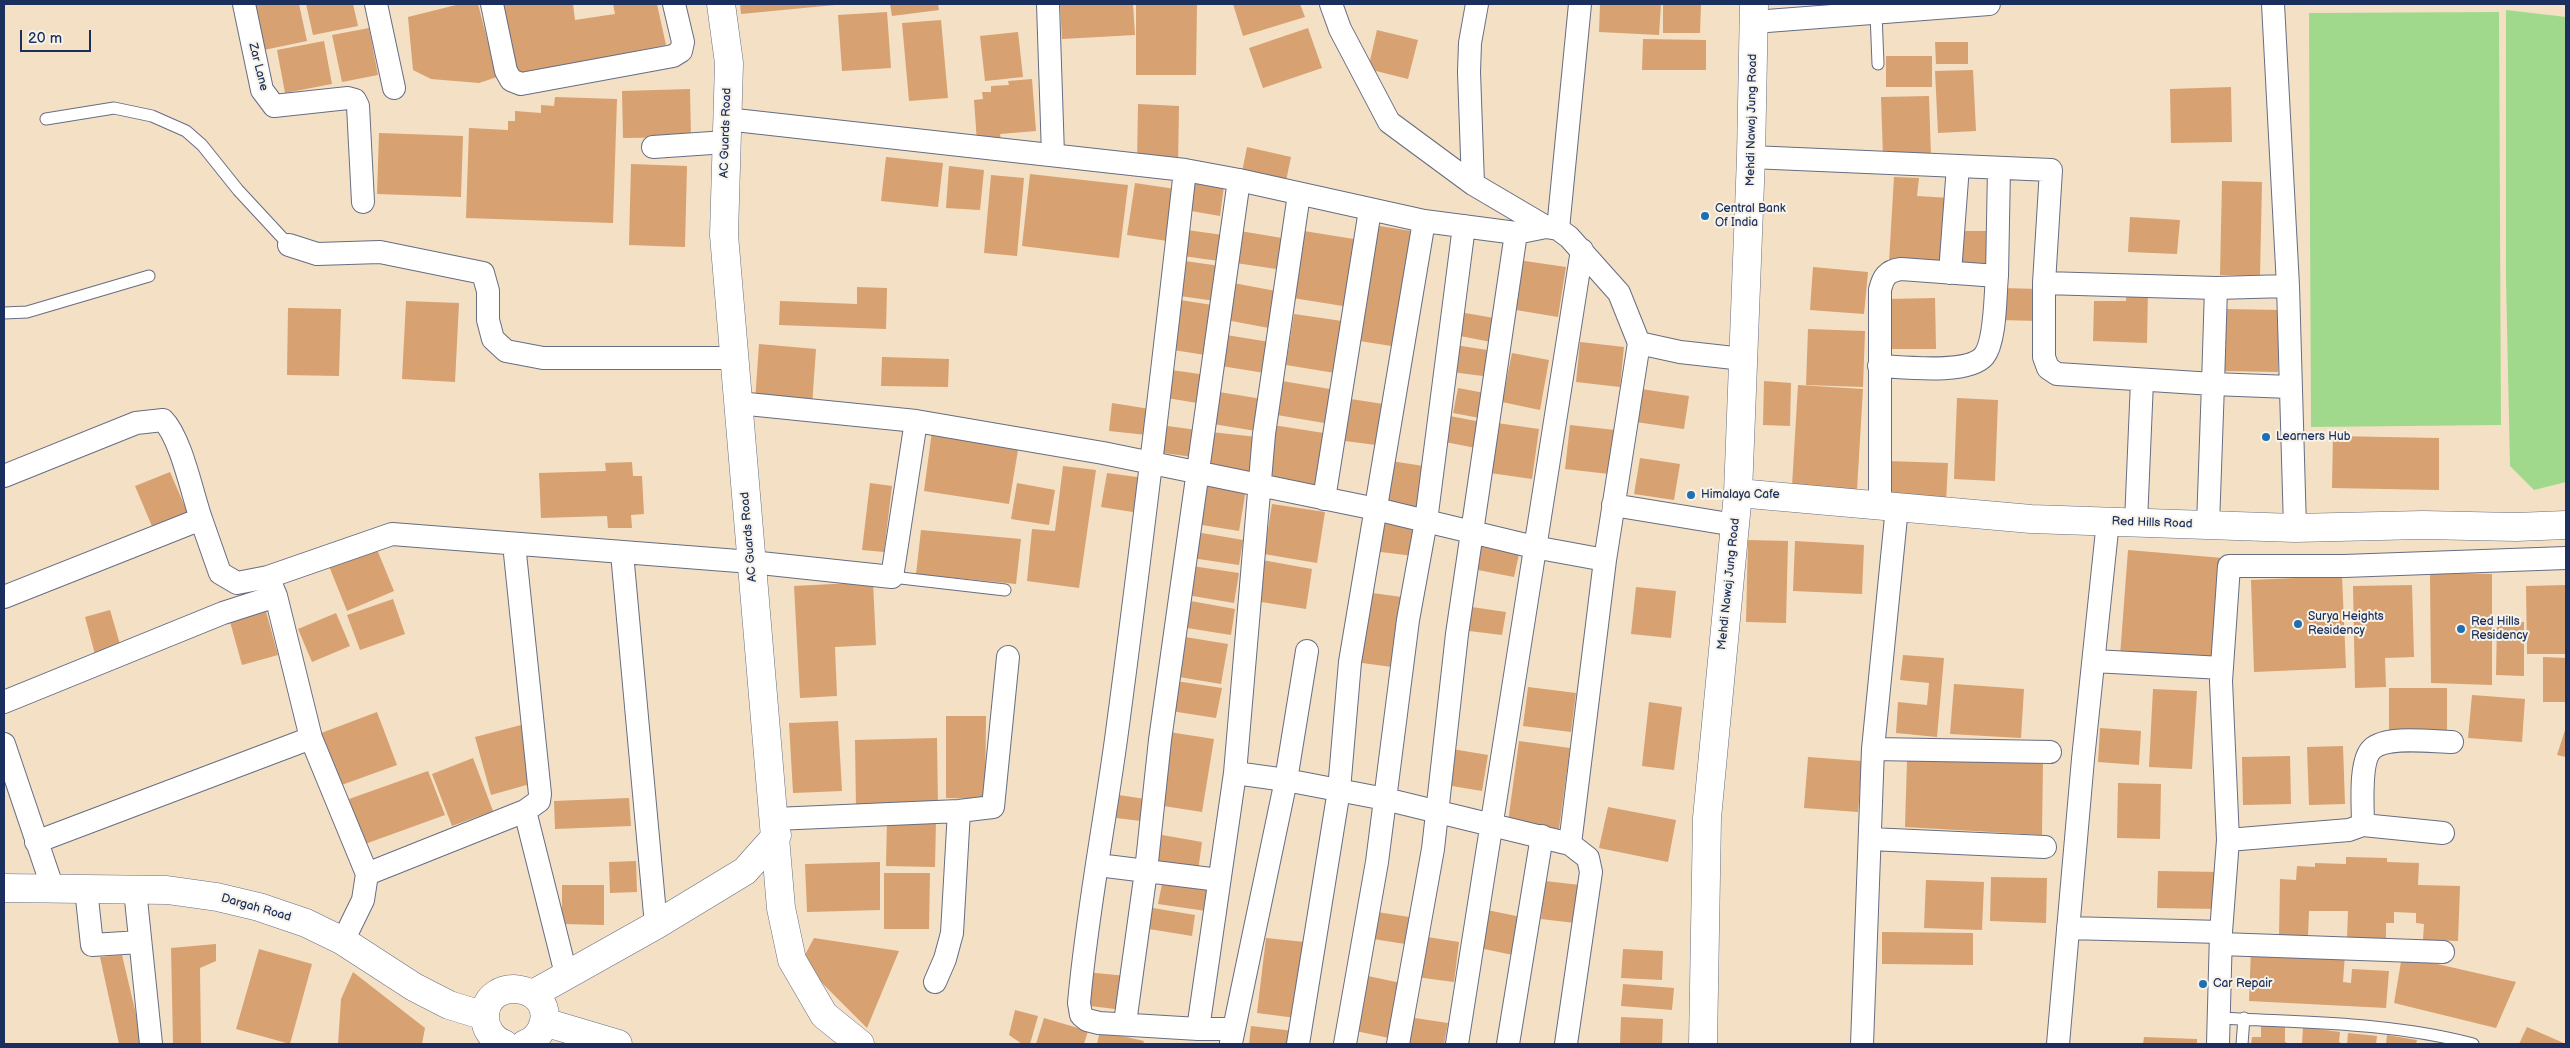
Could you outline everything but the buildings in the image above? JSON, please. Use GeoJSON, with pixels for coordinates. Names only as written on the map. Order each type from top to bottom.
{"type":"FeatureCollection","features":[{"type":"Feature","properties":{"kind":"street","name":"Zar Lane"},"geometry":{"type":"LineString","coordinates":[[244,4],[262,90],[274,106],[348,98],[355,100],[358,106],[363,202]]}},
{"type":"Feature","properties":{"kind":"street"},"geometry":{"type":"LineString","coordinates":[[376,4],[394,88]]}},
{"type":"Feature","properties":{"kind":"street"},"geometry":{"type":"LineString","coordinates":[[492,4],[506,71],[511,80],[521,84],[673,56],[681,51],[683,42],[674,4]]}},
{"type":"Feature","properties":{"kind":"street","name":"AC Guards Road"},"geometry":{"type":"LineString","coordinates":[[721,4],[729,63],[724,235],[782,908],[792,960],[824,1015],[860,1044]]}},
{"type":"Feature","properties":{"kind":"street"},"geometry":{"type":"LineString","coordinates":[[1048,4],[1053,155]]}},
{"type":"Feature","properties":{"kind":"street"},"geometry":{"type":"LineString","coordinates":[[1331,4],[1356,62],[1389,122],[1473,184],[1552,228],[1582,250],[1619,293],[1639,344],[1605,560],[1570,844]]}},
{"type":"Feature","properties":{"kind":"street"},"geometry":{"type":"LineString","coordinates":[[1473,184],[1469,72],[1470,43],[1478,4]]}},
{"type":"Feature","properties":{"kind":"street"},"geometry":{"type":"LineString","coordinates":[[1552,228],[1580,4]]}},
{"type":"Feature","properties":{"kind":"street"},"geometry":{"type":"LineString","coordinates":[[1754,13],[1876,13],[1934,6],[1989,4]]}},
{"type":"Feature","properties":{"kind":"street"},"geometry":{"type":"LineString","coordinates":[[2274,4],[2288,286],[2295,528]]}},
{"type":"Feature","properties":{"kind":"street","name":"Mehdi Nawaj Jung Road"},"geometry":{"type":"LineString","coordinates":[[1703,1044],[1706,818],[1738,493],[1751,157],[1754,13]]}},
{"type":"Feature","properties":{"kind":"street"},"geometry":{"type":"LineString","coordinates":[[653,147],[726,131],[1053,155],[1185,170],[1424,221],[1516,233],[1552,228]]}},
{"type":"Feature","properties":{"kind":"street"},"geometry":{"type":"LineString","coordinates":[[1751,157],[2051,170],[2044,283],[2044,356],[2048,368],[2057,374],[2142,381],[2290,387]]}},
{"type":"Feature","properties":{"kind":"street"},"geometry":{"type":"LineString","coordinates":[[1950,273],[1958,166]]}},
{"type":"Feature","properties":{"kind":"street"},"geometry":{"type":"LineString","coordinates":[[1879,366],[1958,368],[1976,363],[1985,355],[1990,342],[1997,276],[1999,168]]}},
{"type":"Feature","properties":{"kind":"street"},"geometry":{"type":"LineString","coordinates":[[1185,170],[1152,463],[1098,865],[1086,926],[1079,1003],[1081,1015],[1087,1020],[1099,1023],[1125,1023],[1198,1029],[1232,1037],[1286,780],[1308,651]]}},
{"type":"Feature","properties":{"kind":"street"},"geometry":{"type":"LineString","coordinates":[[1125,1023],[1146,871],[1160,740],[1239,180]]}},
{"type":"Feature","properties":{"kind":"street"},"geometry":{"type":"LineString","coordinates":[[1198,1029],[1235,773],[1258,484],[1299,194]]}},
{"type":"Feature","properties":{"kind":"street"},"geometry":{"type":"LineString","coordinates":[[1324,499],[1370,210]]}},
{"type":"Feature","properties":{"kind":"street"},"geometry":{"type":"LineString","coordinates":[[1298,1044],[1339,790],[1350,662],[1424,221]]}},
{"type":"Feature","properties":{"kind":"street"},"geometry":{"type":"LineString","coordinates":[[1345,1044],[1377,862],[1408,620],[1426,521],[1464,226]]}},
{"type":"Feature","properties":{"kind":"street"},"geometry":{"type":"LineString","coordinates":[[1398,1044],[1438,812],[1457,634],[1516,233]]}},
{"type":"Feature","properties":{"kind":"street"},"geometry":{"type":"LineString","coordinates":[[289,245],[317,254],[380,252],[483,273],[488,291],[488,320],[493,339],[506,351],[543,358],[734,358]]}},
{"type":"Feature","properties":{"kind":"street"},"geometry":{"type":"LineString","coordinates":[[1457,1044],[1582,250]]}},
{"type":"Feature","properties":{"kind":"street"},"geometry":{"type":"LineString","coordinates":[[1862,1044],[1873,749],[1888,506],[1879,366],[1880,290],[1882,278],[1888,273],[1901,269],[1997,276]]}},
{"type":"Feature","properties":{"kind":"street"},"geometry":{"type":"LineString","coordinates":[[2044,283],[2216,288],[2288,286]]}},
{"type":"Feature","properties":{"kind":"street"},"geometry":{"type":"LineString","coordinates":[[2208,525],[2216,288]]}},
{"type":"Feature","properties":{"kind":"street"},"geometry":{"type":"LineString","coordinates":[[1639,344],[1680,352],[1743,359]]}},
{"type":"Feature","properties":{"kind":"street"},"geometry":{"type":"LineString","coordinates":[[2136,522],[2142,381]]}},
{"type":"Feature","properties":{"kind":"street"},"geometry":{"type":"LineString","coordinates":[[738,403],[916,421],[1103,453],[1376,509],[1534,546],[1605,560]]}},
{"type":"Feature","properties":{"kind":"street"},"geometry":{"type":"LineString","coordinates":[[4,476],[136,423],[163,420],[170,427],[176,440],[220,573],[237,583],[272,586]]}},
{"type":"Feature","properties":{"kind":"street"},"geometry":{"type":"LineString","coordinates":[[4,702],[223,613],[272,586],[392,534],[751,562],[892,577],[916,421]]}},
{"type":"Feature","properties":{"kind":"street","name":"Red Hills Road"},"geometry":{"type":"LineString","coordinates":[[1738,493],[2031,519],[2295,528],[2423,525],[2516,527],[2566,525]]}},
{"type":"Feature","properties":{"kind":"street"},"geometry":{"type":"LineString","coordinates":[[1613,505],[1735,525]]}},
{"type":"Feature","properties":{"kind":"street"},"geometry":{"type":"LineString","coordinates":[[4,597],[201,519]]}},
{"type":"Feature","properties":{"kind":"street"},"geometry":{"type":"LineString","coordinates":[[2058,1044],[2108,521]]}},
{"type":"Feature","properties":{"kind":"street"},"geometry":{"type":"LineString","coordinates":[[367,874],[525,810],[539,801],[540,794],[514,544]]}},
{"type":"Feature","properties":{"kind":"street"},"geometry":{"type":"LineString","coordinates":[[622,553],[656,924]]}},
{"type":"Feature","properties":{"kind":"street"},"geometry":{"type":"LineString","coordinates":[[2218,1044],[2221,938],[2228,840],[2222,668],[2229,566],[2344,566],[2566,558]]}},
{"type":"Feature","properties":{"kind":"street"},"geometry":{"type":"LineString","coordinates":[[272,586],[311,738],[367,874],[363,900],[343,941]]}},
{"type":"Feature","properties":{"kind":"street"},"geometry":{"type":"LineString","coordinates":[[533,994],[745,871],[776,827],[993,807],[1008,656]]}},
{"type":"Feature","properties":{"kind":"street"},"geometry":{"type":"LineString","coordinates":[[2094,660],[2222,668]]}},
{"type":"Feature","properties":{"kind":"street"},"geometry":{"type":"LineString","coordinates":[[36,842],[311,738]]}},
{"type":"Feature","properties":{"kind":"street"},"geometry":{"type":"LineString","coordinates":[[2363,825],[2363,780],[2366,762],[2372,749],[2386,742],[2452,742]]}},
{"type":"Feature","properties":{"kind":"street"},"geometry":{"type":"LineString","coordinates":[[4,744],[52,889]]}},
{"type":"Feature","properties":{"kind":"street"},"geometry":{"type":"LineString","coordinates":[[1873,749],[2050,752]]}},
{"type":"Feature","properties":{"kind":"street"},"geometry":{"type":"LineString","coordinates":[[1235,773],[1286,780],[1385,799],[1542,836],[1570,844],[1588,858],[1591,872],[1566,1044]]}},
{"type":"Feature","properties":{"kind":"street"},"geometry":{"type":"LineString","coordinates":[[525,810],[566,974]]}},
{"type":"Feature","properties":{"kind":"street"},"geometry":{"type":"LineString","coordinates":[[935,982],[945,959],[952,933],[959,811]]}},
{"type":"Feature","properties":{"kind":"street"},"geometry":{"type":"LineString","coordinates":[[2228,840],[2349,830],[2363,825],[2443,833]]}},
{"type":"Feature","properties":{"kind":"street"},"geometry":{"type":"LineString","coordinates":[[1508,1044],[1542,836]]}},
{"type":"Feature","properties":{"kind":"street"},"geometry":{"type":"LineString","coordinates":[[1870,839],[2045,846]]}},
{"type":"Feature","properties":{"kind":"street"},"geometry":{"type":"LineString","coordinates":[[1098,865],[1219,880]]}},
{"type":"Feature","properties":{"kind":"street","name":"Dargah Road"},"geometry":{"type":"LineString","coordinates":[[4,888],[167,890],[225,899],[259,907],[306,923],[343,941],[414,987],[449,1005],[487,1034]]}},
{"type":"Feature","properties":{"kind":"street"},"geometry":{"type":"LineString","coordinates":[[86,889],[92,945],[140,942]]}},
{"type":"Feature","properties":{"kind":"street"},"geometry":{"type":"LineString","coordinates":[[135,890],[151,1044]]}},
{"type":"Feature","properties":{"kind":"street"},"geometry":{"type":"LineString","coordinates":[[2068,928],[2443,952]]}},
{"type":"Feature","properties":{"kind":"street"},"geometry":{"type":"LineString","coordinates":[[487,1034],[492,999],[506,989],[516,988],[533,994],[542,1006],[544,1022],[536,1038],[525,1044]]}},
{"type":"Feature","properties":{"kind":"street"},"geometry":{"type":"LineString","coordinates":[[544,1022],[582,1039],[618,1044]]}},
{"type":"Feature","properties":{"kind":"lane"},"geometry":{"type":"LineString","coordinates":[[1876,13],[1878,64]]}},
{"type":"Feature","properties":{"kind":"lane"},"geometry":{"type":"LineString","coordinates":[[46,119],[114,108],[152,116],[186,131],[202,145],[238,190],[289,245]]}},
{"type":"Feature","properties":{"kind":"lane"},"geometry":{"type":"LineString","coordinates":[[4,313],[27,312],[149,276]]}},
{"type":"Feature","properties":{"kind":"lane"},"geometry":{"type":"LineString","coordinates":[[892,577],[1005,590]]}},
{"type":"Feature","properties":{"kind":"lane"},"geometry":{"type":"LineString","coordinates":[[2220,1018],[2244,1018],[2376,1028],[2441,1036],[2473,1044]]}},
{"type":"Feature","properties":{"kind":"lane"},"geometry":{"type":"LineString","coordinates":[[2242,1044],[2244,1018]]}},
{"type":"Feature","properties":{"kind":"green space"},"geometry":{"type":"Polygon","coordinates":[[[2506,10],[2566,17],[2566,482],[2534,490],[2510,466],[2506,280],[2506,10]]]}},
{"type":"Feature","properties":{"kind":"green space"},"geometry":{"type":"Polygon","coordinates":[[[2499,12],[2501,425],[2311,427],[2309,13],[2499,12]]]}},
{"type":"Feature","properties":{"kind":"place","name":"Central Bank Of India"},"geometry":{"type":"Point","coordinates":[1705,216]}},
{"type":"Feature","properties":{"kind":"place","name":"Learners Hub"},"geometry":{"type":"Point","coordinates":[2266,437]}},
{"type":"Feature","properties":{"kind":"place","name":"Himalaya Cafe"},"geometry":{"type":"Point","coordinates":[1691,495]}},
{"type":"Feature","properties":{"kind":"place","name":"Surya Heights Residency"},"geometry":{"type":"Point","coordinates":[2298,624]}},
{"type":"Feature","properties":{"kind":"place","name":"Red Hills Residency"},"geometry":{"type":"Point","coordinates":[2461,629]}},
{"type":"Feature","properties":{"kind":"place","name":"Car Repair"},"geometry":{"type":"Point","coordinates":[2203,984]}}]}
